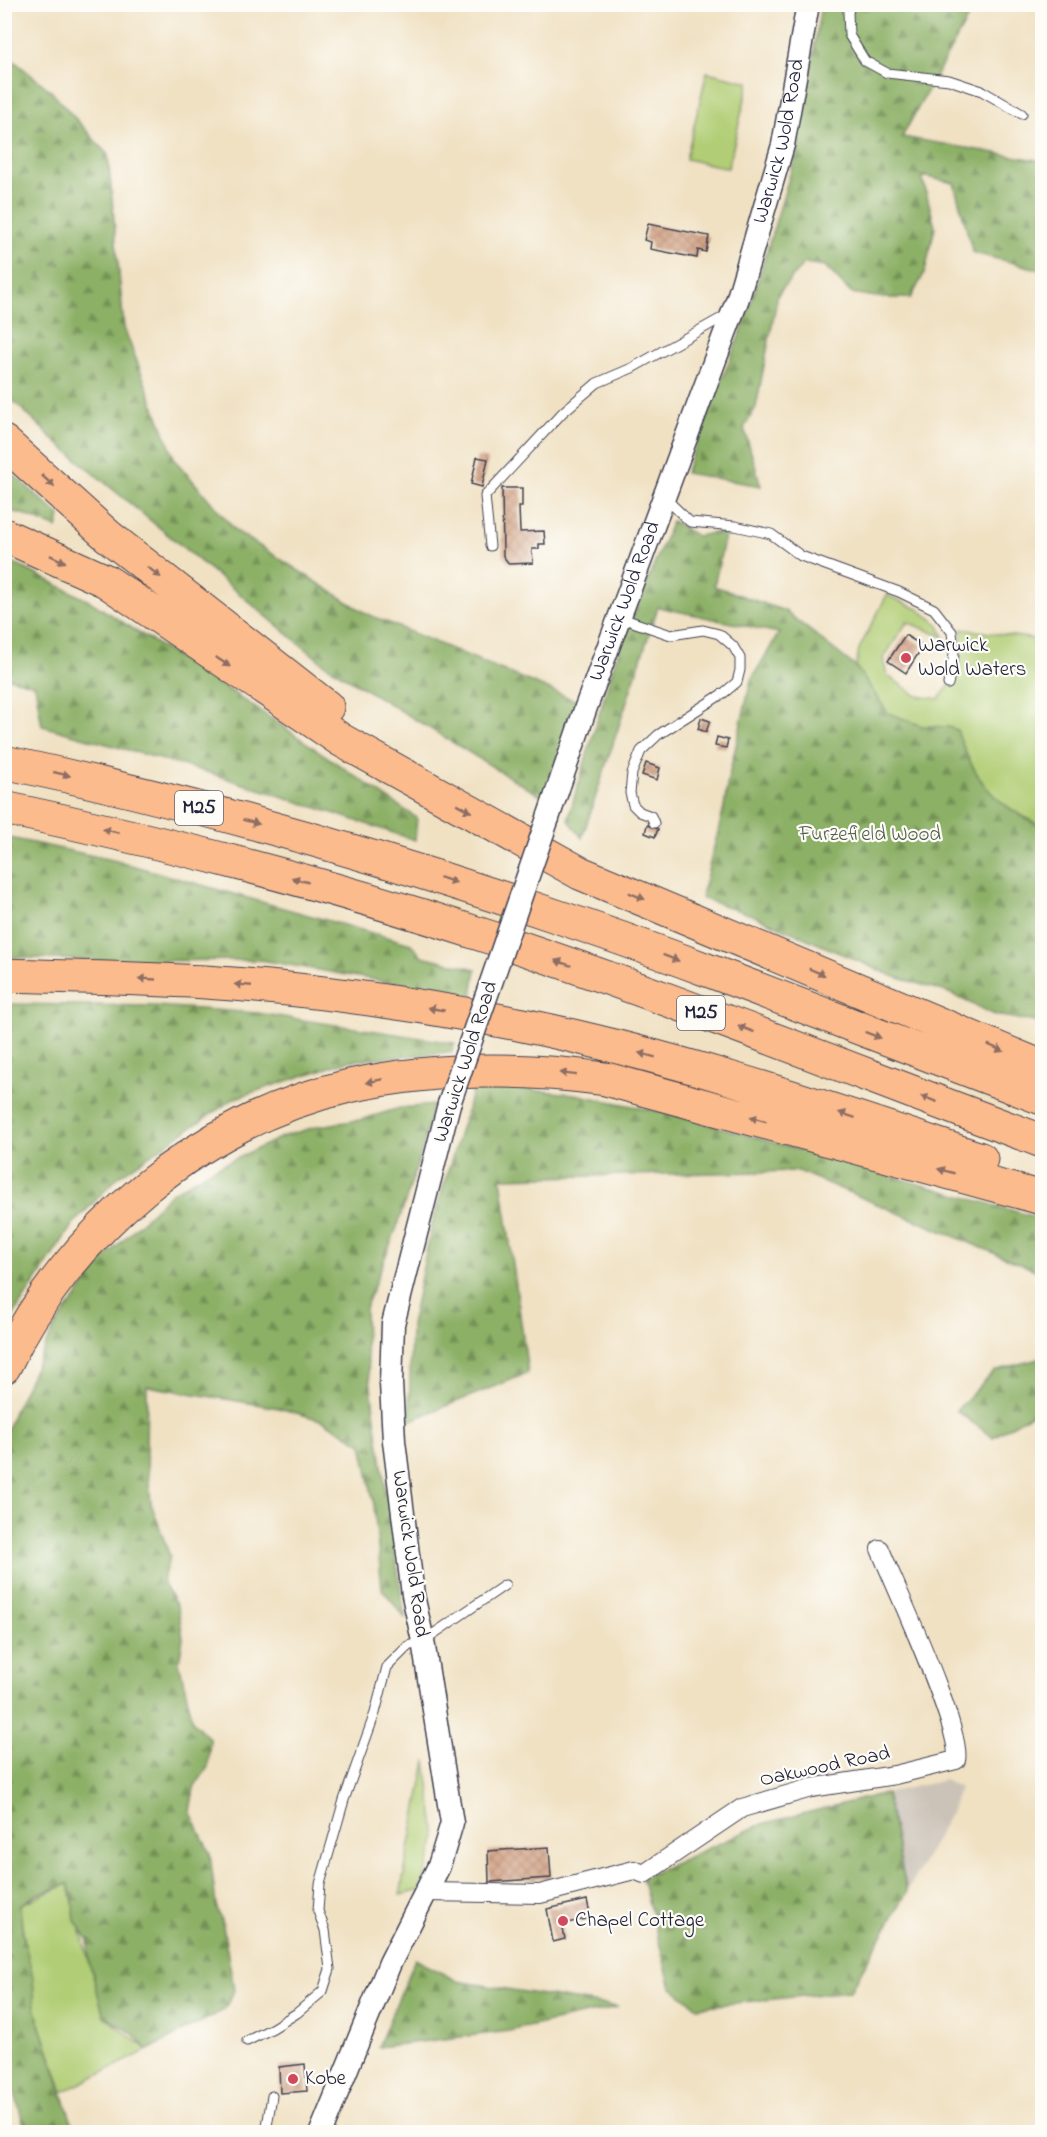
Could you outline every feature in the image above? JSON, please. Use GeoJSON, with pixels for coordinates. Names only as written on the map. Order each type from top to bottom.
{"type":"FeatureCollection","features":[{"type":"Feature","properties":{"kind":"highway"},"geometry":{"type":"LineString","coordinates":[[4,442],[108,536],[348,723],[413,779]]}},
{"type":"Feature","properties":{"kind":"highway"},"geometry":{"type":"LineString","coordinates":[[4,535],[106,581],[341,740],[580,873],[1042,1067]]}},
{"type":"Feature","properties":{"kind":"highway","name":"M25"},"geometry":{"type":"LineString","coordinates":[[4,762],[213,811],[305,836],[468,886],[634,944],[1042,1098]]}},
{"type":"Feature","properties":{"kind":"highway","name":"M25"},"geometry":{"type":"LineString","coordinates":[[4,808],[267,870],[492,938],[628,985],[1042,1141]]}},
{"type":"Feature","properties":{"kind":"highway"},"geometry":{"type":"LineString","coordinates":[[4,975],[136,979],[271,988],[431,1008],[524,1025],[704,1070],[1042,1178]]}},
{"type":"Feature","properties":{"kind":"highway"},"geometry":{"type":"LineString","coordinates":[[4,1367],[28,1322],[70,1264],[108,1222],[172,1168],[223,1136],[264,1116],[336,1090],[383,1079],[437,1072],[532,1070],[606,1079],[1042,1198]]}},
{"type":"Feature","properties":{"kind":"street","name":"Warwick Wold Road"},"geometry":{"type":"LineString","coordinates":[[321,2133],[390,1963],[428,1892],[439,1866],[452,1823],[423,1641],[413,1594],[394,1441],[391,1383],[393,1324],[449,1104],[586,707],[621,618],[738,298],[783,145],[808,4]]}},
{"type":"Feature","properties":{"kind":"street","name":"Oakwood Road"},"geometry":{"type":"LineString","coordinates":[[428,1892],[540,1894],[634,1870],[644,1874],[742,1809],[811,1788],[895,1775],[956,1760],[958,1753],[949,1716],[880,1549]]}},
{"type":"Feature","properties":{"kind":"lane"},"geometry":{"type":"LineString","coordinates":[[851,4],[848,12],[849,35],[865,61],[886,72],[949,80],[981,91],[1022,114]]}},
{"type":"Feature","properties":{"kind":"lane"},"geometry":{"type":"LineString","coordinates":[[490,546],[485,496],[563,412],[597,383],[632,368],[732,312]]}},
{"type":"Feature","properties":{"kind":"lane"},"geometry":{"type":"LineString","coordinates":[[664,497],[690,522],[735,526],[771,534],[801,556],[899,592],[934,609],[952,632],[954,655],[948,684]]}},
{"type":"Feature","properties":{"kind":"lane"},"geometry":{"type":"LineString","coordinates":[[621,618],[671,635],[703,630],[719,634],[733,646],[740,658],[737,682],[658,735],[641,751],[632,773],[630,794],[633,805],[640,812],[651,816],[654,823]]}},
{"type":"Feature","properties":{"kind":"lane"},"geometry":{"type":"LineString","coordinates":[[248,2041],[297,2013],[323,1991],[330,1969],[325,1930],[318,1911],[320,1884],[344,1800],[375,1713],[387,1667],[408,1646],[423,1641],[506,1585]]}},
{"type":"Feature","properties":{"kind":"lane"},"geometry":{"type":"LineString","coordinates":[[266,2133],[272,2096]]}},
{"type":"Feature","properties":{"kind":"shaded area"},"geometry":{"type":"Polygon","coordinates":[[[945,1780],[960,1788],[950,1813],[907,1892],[886,1793],[945,1780]]]}},
{"type":"Feature","properties":{"kind":"green space"},"geometry":{"type":"Polygon","coordinates":[[[821,5],[975,5],[902,137],[1042,161],[1042,270],[973,253],[954,183],[922,176],[935,227],[925,272],[911,298],[883,298],[851,293],[825,266],[804,263],[778,294],[756,407],[744,428],[761,486],[685,473],[747,316],[798,148],[821,5]]]}},
{"type":"Feature","properties":{"kind":"green space"},"geometry":{"type":"Polygon","coordinates":[[[4,53],[50,90],[108,155],[124,328],[175,460],[236,531],[367,614],[579,702],[542,797],[324,664],[57,443],[5,393],[4,53]]]}},
{"type":"Feature","properties":{"kind":"green space"},"geometry":{"type":"Polygon","coordinates":[[[707,72],[749,82],[728,168],[686,159],[707,72]]]}},
{"type":"Feature","properties":{"kind":"green space"},"geometry":{"type":"Polygon","coordinates":[[[5,467],[60,516],[57,528],[23,514],[5,510],[5,467]]]}},
{"type":"Feature","properties":{"kind":"green space","name":"Furzefield Wood"},"geometry":{"type":"Polygon","coordinates":[[[672,521],[697,536],[726,531],[714,586],[785,611],[856,667],[888,713],[922,726],[949,727],[957,730],[971,764],[988,789],[1011,809],[1042,827],[1042,1023],[995,1015],[947,992],[895,977],[752,915],[701,898],[724,808],[728,780],[751,680],[779,633],[658,607],[582,838],[568,819],[615,661],[672,521]]]}},
{"type":"Feature","properties":{"kind":"green space"},"geometry":{"type":"Polygon","coordinates":[[[4,558],[91,602],[232,692],[417,818],[415,840],[210,773],[42,726],[35,685],[5,677],[4,558]]]}},
{"type":"Feature","properties":{"kind":"green space"},"geometry":{"type":"Polygon","coordinates":[[[887,595],[918,609],[938,624],[944,637],[907,622],[883,659],[887,675],[917,696],[939,699],[958,674],[962,629],[1042,640],[1042,827],[1002,804],[986,789],[949,727],[922,726],[888,713],[856,667],[859,649],[887,595]]]}},
{"type":"Feature","properties":{"kind":"green space"},"geometry":{"type":"Polygon","coordinates":[[[5,837],[113,860],[411,944],[422,956],[476,969],[472,997],[261,960],[109,961],[5,957],[5,837]]]}},
{"type":"Feature","properties":{"kind":"green space"},"geometry":{"type":"Polygon","coordinates":[[[5,1004],[155,1006],[257,1013],[455,1043],[451,1052],[348,1061],[235,1098],[119,1176],[73,1224],[16,1311],[5,1333],[5,1004]]]}},
{"type":"Feature","properties":{"kind":"green space"},"geometry":{"type":"Polygon","coordinates":[[[508,1088],[574,1094],[681,1116],[1042,1219],[1042,1273],[798,1171],[501,1178],[528,1373],[409,1421],[411,1325],[432,1224],[473,1089],[508,1088]]]}},
{"type":"Feature","properties":{"kind":"green space"},"geometry":{"type":"Polygon","coordinates":[[[433,1105],[422,1150],[397,1227],[365,1309],[366,1347],[376,1425],[405,1618],[382,1589],[374,1505],[362,1444],[324,1421],[279,1408],[147,1386],[146,1453],[151,1503],[170,1557],[162,1581],[178,1608],[183,1638],[179,1662],[193,1722],[210,1739],[208,1767],[194,1788],[190,1811],[210,1854],[216,1905],[223,1926],[234,1991],[224,2010],[148,2050],[131,2032],[104,2016],[89,1962],[88,1940],[75,1921],[73,1899],[68,1884],[36,1895],[20,1905],[22,1930],[33,1978],[35,2009],[75,2132],[26,2132],[5,2059],[4,1437],[15,1409],[54,1328],[104,1259],[170,1194],[207,1172],[284,1136],[319,1126],[360,1120],[400,1108],[433,1105]]]}},
{"type":"Feature","properties":{"kind":"green space"},"geometry":{"type":"Polygon","coordinates":[[[1042,1358],[1042,1408],[993,1437],[956,1411],[994,1371],[1042,1358]]]}},
{"type":"Feature","properties":{"kind":"green space"},"geometry":{"type":"Polygon","coordinates":[[[426,1761],[436,1837],[421,1890],[400,1895],[426,1761]]]}},
{"type":"Feature","properties":{"kind":"green space"},"geometry":{"type":"Polygon","coordinates":[[[886,1793],[907,1892],[850,1991],[697,2007],[671,1987],[642,1878],[762,1824],[886,1793]]]}},
{"type":"Feature","properties":{"kind":"green space"},"geometry":{"type":"Polygon","coordinates":[[[68,1884],[104,2016],[148,2050],[63,2092],[35,2009],[19,1905],[68,1884]]]}},
{"type":"Feature","properties":{"kind":"green space"},"geometry":{"type":"Polygon","coordinates":[[[415,1959],[457,1981],[618,2007],[509,2031],[378,2047],[415,1959]]]}},
{"type":"Feature","properties":{"kind":"building"},"geometry":{"type":"Polygon","coordinates":[[[648,224],[709,236],[706,252],[698,250],[697,258],[650,249],[651,242],[644,240],[648,224]]]}},
{"type":"Feature","properties":{"kind":"building"},"geometry":{"type":"Polygon","coordinates":[[[477,457],[488,459],[482,487],[471,484],[477,457]]]}},
{"type":"Feature","properties":{"kind":"building"},"geometry":{"type":"Polygon","coordinates":[[[502,488],[522,488],[522,507],[519,507],[520,532],[544,531],[545,544],[539,544],[539,549],[532,549],[533,563],[509,564],[503,556],[502,488]]]}},
{"type":"Feature","properties":{"kind":"building"},"geometry":{"type":"Polygon","coordinates":[[[905,635],[923,646],[906,673],[888,661],[905,635]]]}},
{"type":"Feature","properties":{"kind":"building"},"geometry":{"type":"Polygon","coordinates":[[[701,718],[710,721],[706,732],[698,729],[701,718]]]}},
{"type":"Feature","properties":{"kind":"building"},"geometry":{"type":"Polygon","coordinates":[[[717,737],[728,740],[726,748],[715,746],[717,737]]]}},
{"type":"Feature","properties":{"kind":"building"},"geometry":{"type":"Polygon","coordinates":[[[646,763],[660,768],[657,780],[642,775],[646,763]]]}},
{"type":"Feature","properties":{"kind":"building"},"geometry":{"type":"Polygon","coordinates":[[[647,825],[658,829],[655,837],[645,833],[647,825]]]}},
{"type":"Feature","properties":{"kind":"building"},"geometry":{"type":"Polygon","coordinates":[[[549,1847],[551,1878],[489,1882],[488,1851],[549,1847]]]}},
{"type":"Feature","properties":{"kind":"building","name":"Chapel Cottage"},"geometry":{"type":"Polygon","coordinates":[[[587,1900],[591,1918],[562,1924],[565,1939],[553,1942],[547,1909],[587,1900]]]}},
{"type":"Feature","properties":{"kind":"building","name":"Kobe"},"geometry":{"type":"Polygon","coordinates":[[[305,2064],[307,2091],[280,2093],[279,2067],[305,2064]]]}},
{"type":"Feature","properties":{"kind":"place","name":"Warwick Wold Waters"},"geometry":{"type":"Point","coordinates":[906,658]}},
{"type":"Feature","properties":{"kind":"place","name":"Chapel Cottage"},"geometry":{"type":"Point","coordinates":[563,1921]}},
{"type":"Feature","properties":{"kind":"place","name":"Kobe"},"geometry":{"type":"Point","coordinates":[293,2079]}}]}
